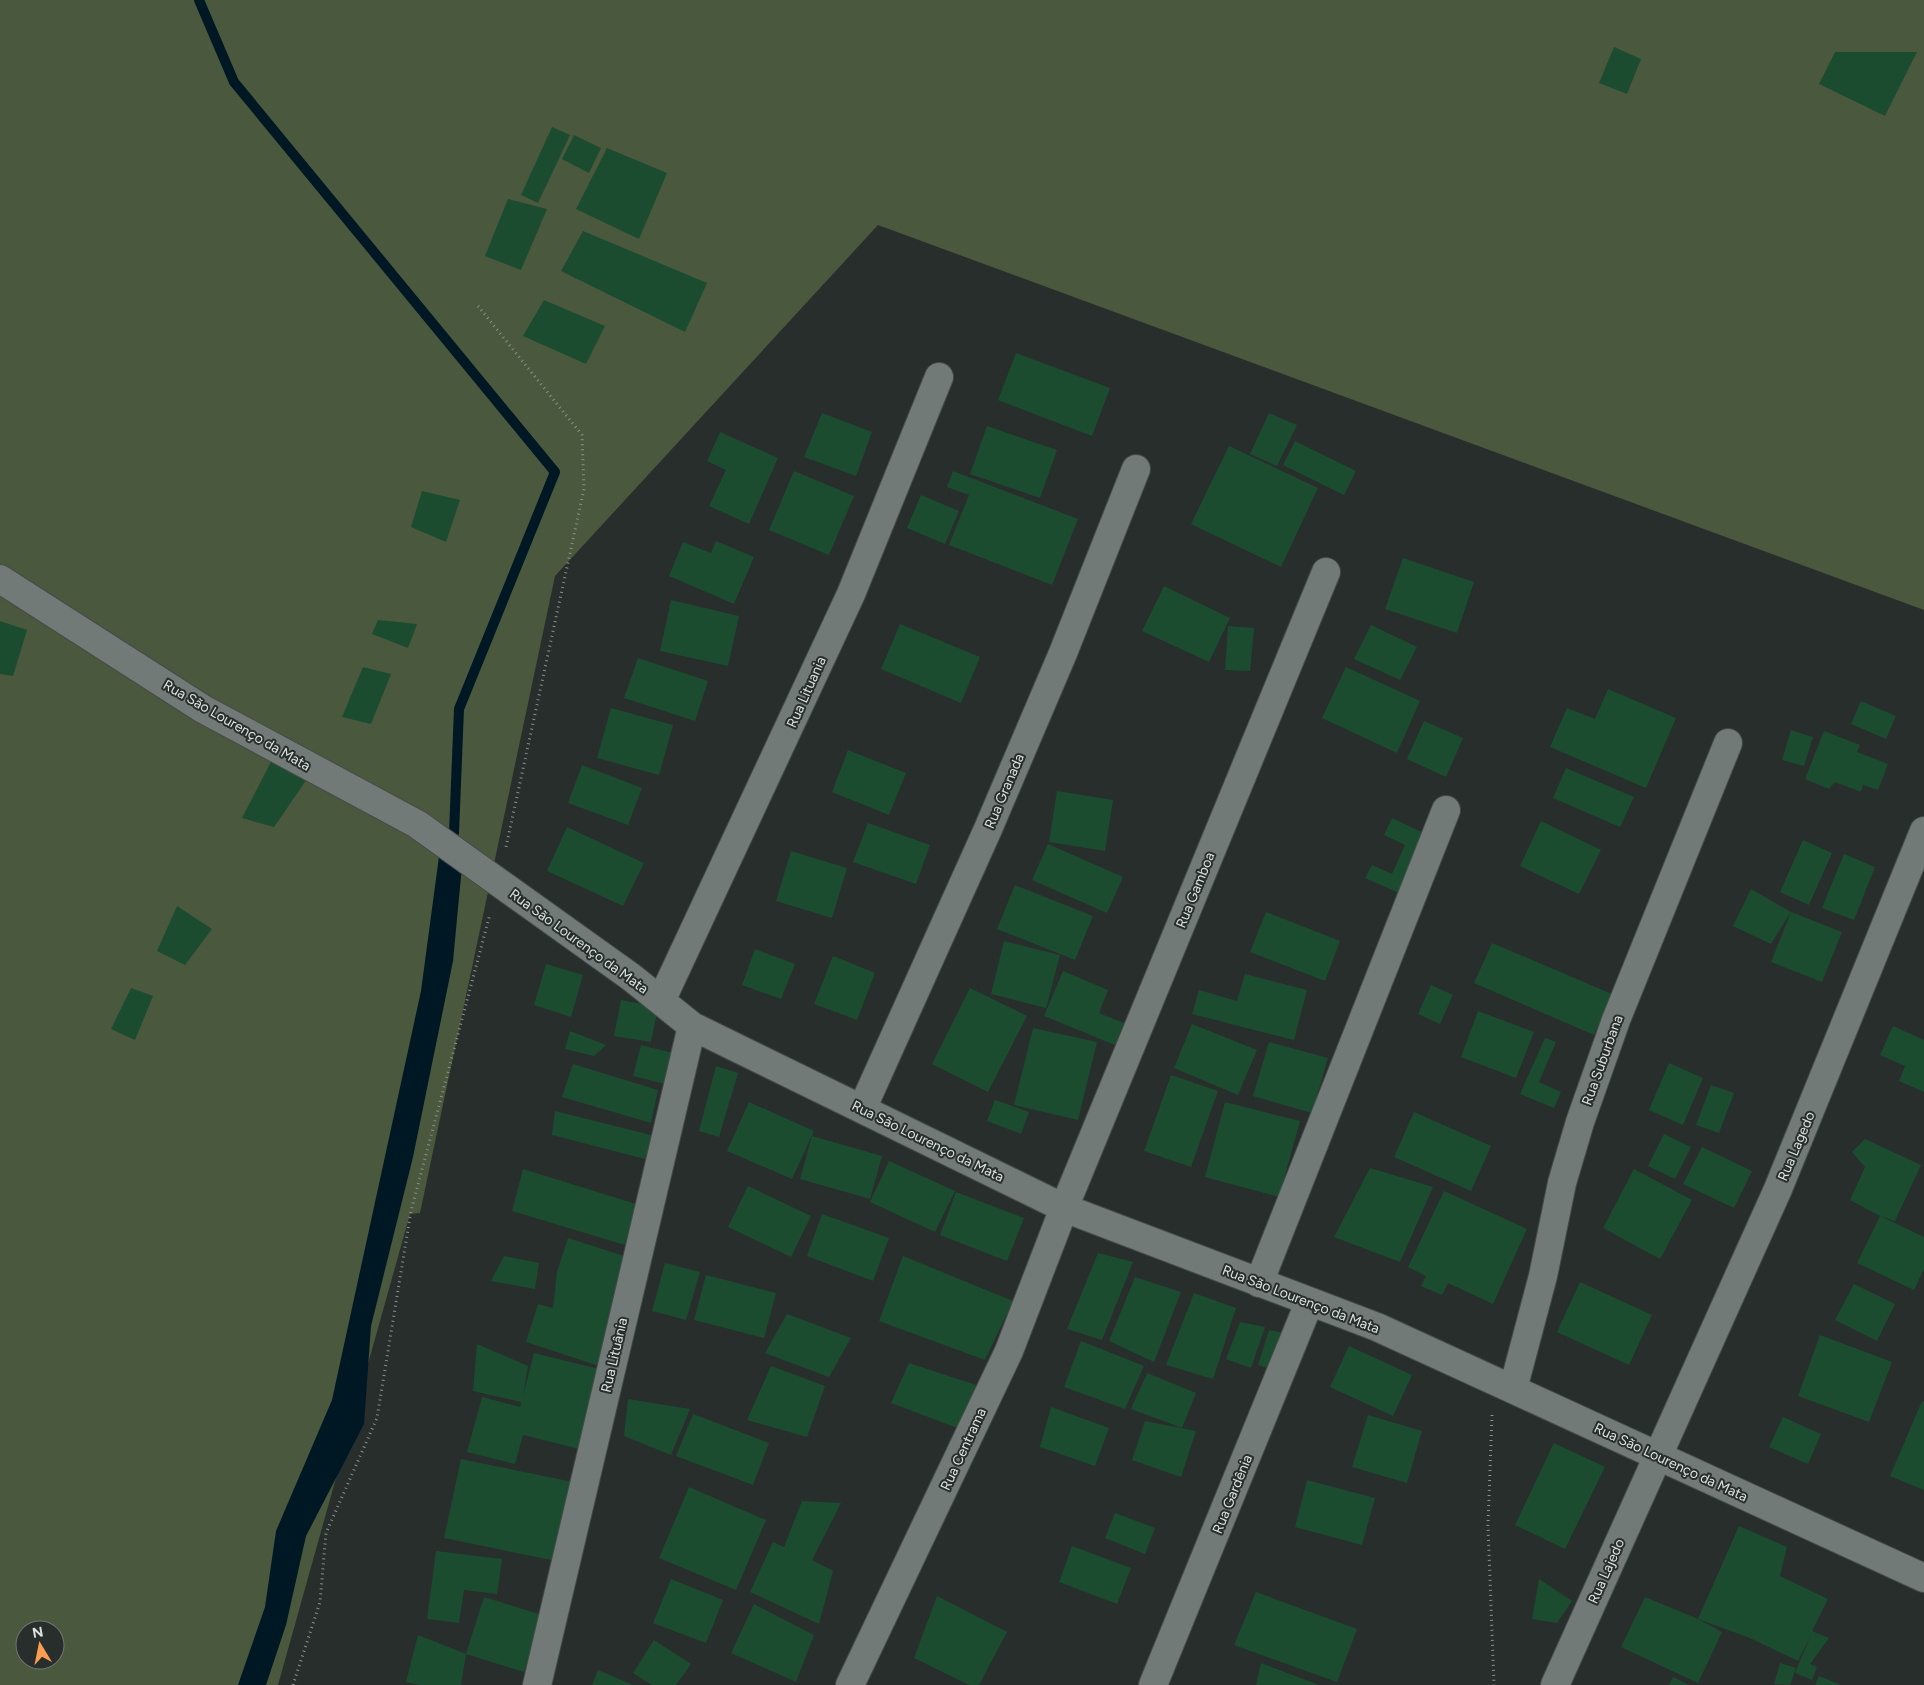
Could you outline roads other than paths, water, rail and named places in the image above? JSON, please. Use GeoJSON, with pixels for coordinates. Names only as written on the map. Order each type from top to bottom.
{"type":"FeatureCollection","features":[{"type":"Feature","properties":{"kind":"street","name":"Rua Lituania"},"geometry":{"type":"LineString","coordinates":[[661,1001],[851,594],[939,377]]}},
{"type":"Feature","properties":{"kind":"street","name":"Rua Granada"},"geometry":{"type":"LineString","coordinates":[[862,1109],[988,829],[1063,652],[1136,469]]}},
{"type":"Feature","properties":{"kind":"street","name":"Rua Gamboa"},"geometry":{"type":"LineString","coordinates":[[1064,1208],[1326,572]]}},
{"type":"Feature","properties":{"kind":"street","name":"Rua São Lourenço da Mata"},"geometry":{"type":"LineString","coordinates":[[0,579],[203,709],[417,824],[661,1001],[692,1026],[1064,1208],[1310,1303],[1378,1327],[1924,1578]]}},
{"type":"Feature","properties":{"kind":"street","name":"Rua Suburbana"},"geometry":{"type":"LineString","coordinates":[[1503,1385],[1543,1276],[1562,1183],[1580,1122],[1616,1020],[1728,743]]}},
{"type":"Feature","properties":{"kind":"street"},"geometry":{"type":"LineString","coordinates":[[1259,1283],[1446,810]]}},
{"type":"Feature","properties":{"kind":"street","name":"Rua Lagedo"},"geometry":{"type":"LineString","coordinates":[[1658,1456],[1778,1189],[1924,831]]}},
{"type":"Feature","properties":{"kind":"street","name":"Rua Lituânia"},"geometry":{"type":"LineString","coordinates":[[537,1685],[692,1026]]}},
{"type":"Feature","properties":{"kind":"street","name":"Rua Centrama"},"geometry":{"type":"LineString","coordinates":[[850,1685],[1009,1351],[1064,1208]]}},
{"type":"Feature","properties":{"kind":"street","name":"Rua Gardênia"},"geometry":{"type":"LineString","coordinates":[[1153,1685],[1310,1303]]}},
{"type":"Feature","properties":{"kind":"street","name":"Rua Lajedo"},"geometry":{"type":"LineString","coordinates":[[1555,1685],[1658,1456]]}},
{"type":"Feature","properties":{"kind":"water"},"geometry":{"type":"Polygon","coordinates":[[[440,849],[462,866],[453,961],[413,1157],[371,1326],[364,1424],[306,1536],[286,1625],[266,1685],[238,1685],[265,1607],[276,1531],[332,1400],[421,991],[440,849]]]}},
{"type":"Feature","properties":{"kind":"waterway"},"geometry":{"type":"LineString","coordinates":[[199,0],[234,82],[555,472],[459,709],[454,833]]}}]}
